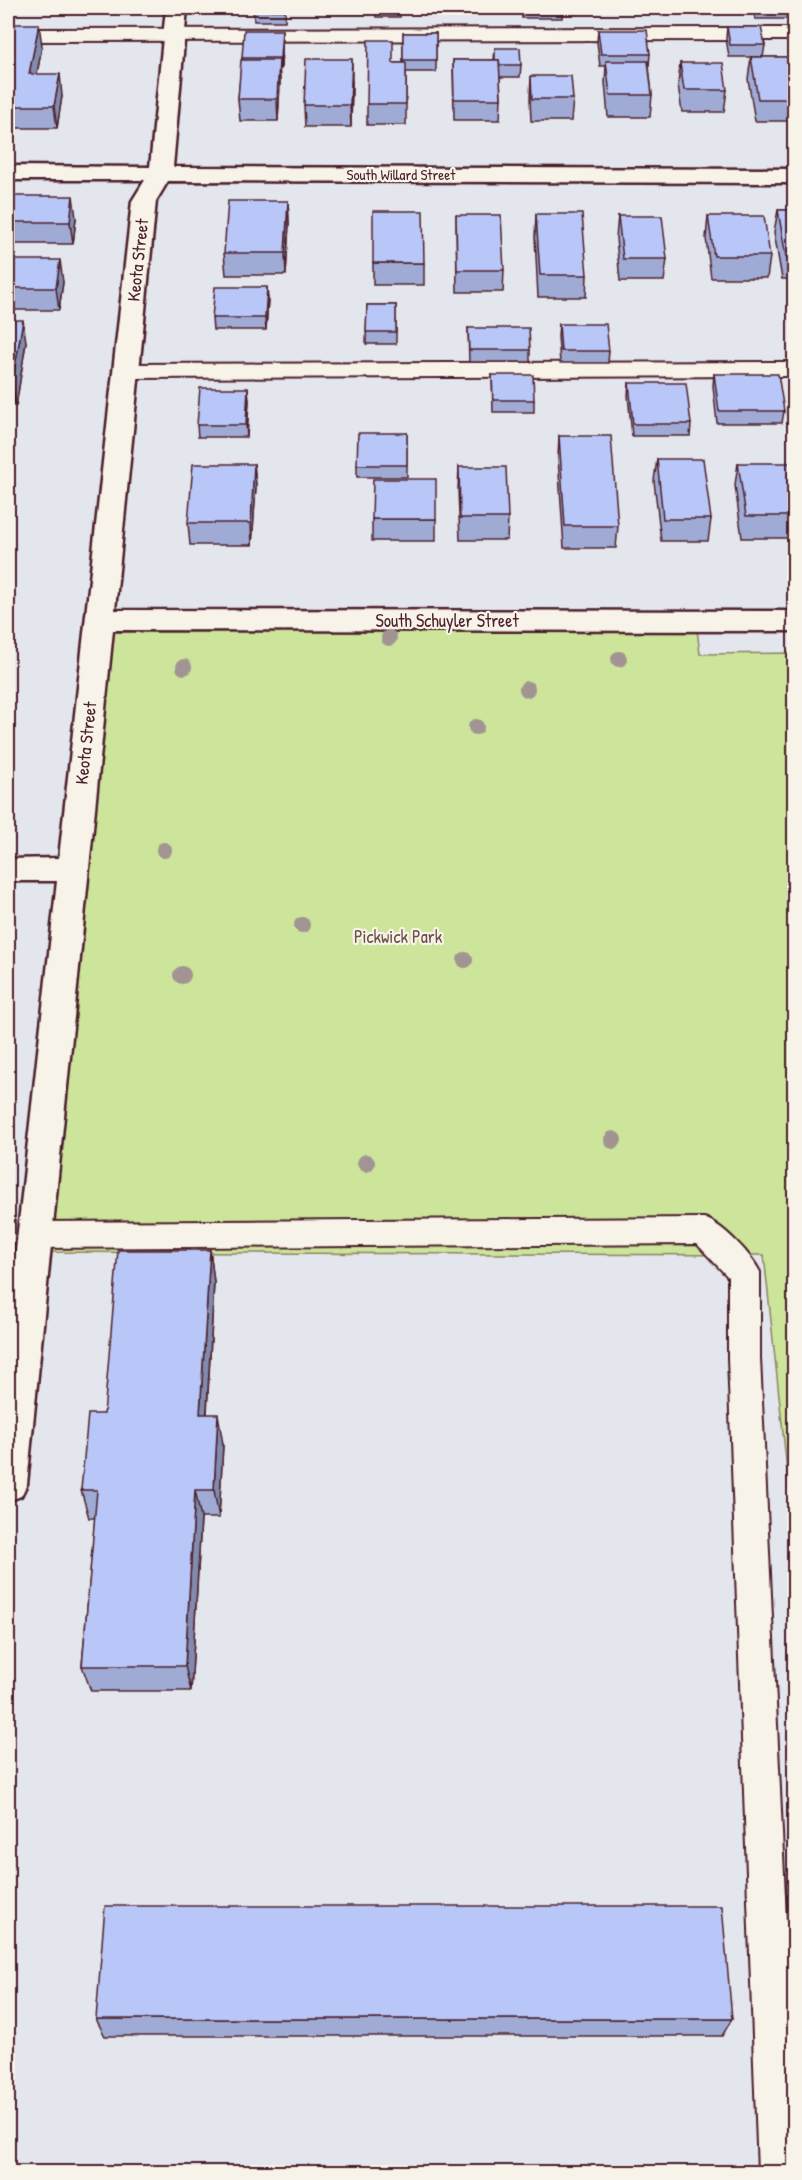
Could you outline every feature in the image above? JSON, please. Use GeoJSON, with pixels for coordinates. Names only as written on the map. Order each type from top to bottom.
{"type":"FeatureCollection","features":[{"type":"Feature","properties":{"kind":"street","name":"Keota Street"},"geometry":{"type":"LineString","coordinates":[[8,1484],[144,201],[161,173],[176,8]]}},
{"type":"Feature","properties":{"kind":"street","name":"South Willard Street"},"geometry":{"type":"LineString","coordinates":[[8,173],[795,176]]}},
{"type":"Feature","properties":{"kind":"street","name":"South Schuyler Street"},"geometry":{"type":"LineString","coordinates":[[100,620],[795,621]]}},
{"type":"Feature","properties":{"kind":"street"},"geometry":{"type":"LineString","coordinates":[[8,870],[73,869]]}},
{"type":"Feature","properties":{"kind":"lane"},"geometry":{"type":"LineString","coordinates":[[8,35],[795,34]]}},
{"type":"Feature","properties":{"kind":"lane"},"geometry":{"type":"LineString","coordinates":[[126,371],[795,369]]}},
{"type":"Feature","properties":{"kind":"lane"},"geometry":{"type":"LineString","coordinates":[[34,1235],[704,1231],[744,1272],[745,1382],[778,2172]]}},
{"type":"Feature","properties":{"kind":"green space","name":"Pickwick Park"},"geometry":{"type":"Polygon","coordinates":[[[100,620],[696,621],[700,654],[794,653],[794,1536],[764,1255],[32,1252],[100,620]]]}},
{"type":"Feature","properties":{"kind":"building"},"geometry":{"type":"Polygon","coordinates":[[[253,8],[284,8],[284,10],[253,10],[253,8]]]}},
{"type":"Feature","properties":{"kind":"building"},"geometry":{"type":"Polygon","coordinates":[[[8,24],[39,24],[29,74],[60,74],[54,106],[8,106],[8,24]]]}},
{"type":"Feature","properties":{"kind":"building"},"geometry":{"type":"Polygon","coordinates":[[[727,27],[761,27],[765,45],[730,45],[727,27]]]}},
{"type":"Feature","properties":{"kind":"building"},"geometry":{"type":"Polygon","coordinates":[[[244,30],[282,30],[280,58],[242,58],[244,30]]]}},
{"type":"Feature","properties":{"kind":"building"},"geometry":{"type":"Polygon","coordinates":[[[598,30],[647,30],[650,54],[601,54],[598,30]]]}},
{"type":"Feature","properties":{"kind":"building"},"geometry":{"type":"Polygon","coordinates":[[[403,33],[436,33],[436,60],[403,60],[403,33]]]}},
{"type":"Feature","properties":{"kind":"building"},"geometry":{"type":"Polygon","coordinates":[[[368,40],[393,40],[393,63],[406,63],[406,104],[367,104],[368,40]]]}},
{"type":"Feature","properties":{"kind":"building"},"geometry":{"type":"Polygon","coordinates":[[[495,48],[520,48],[521,65],[500,65],[499,60],[495,60],[495,48]]]}},
{"type":"Feature","properties":{"kind":"building"},"geometry":{"type":"Polygon","coordinates":[[[751,57],[795,57],[795,99],[758,99],[751,57]]]}},
{"type":"Feature","properties":{"kind":"building"},"geometry":{"type":"Polygon","coordinates":[[[306,59],[352,59],[350,105],[304,105],[306,59]]]}},
{"type":"Feature","properties":{"kind":"building"},"geometry":{"type":"Polygon","coordinates":[[[241,60],[279,60],[277,99],[238,99],[241,60]]]}},
{"type":"Feature","properties":{"kind":"building"},"geometry":{"type":"Polygon","coordinates":[[[453,60],[499,60],[501,99],[454,99],[453,60]]]}},
{"type":"Feature","properties":{"kind":"building"},"geometry":{"type":"Polygon","coordinates":[[[606,61],[648,61],[652,95],[610,95],[606,61]]]}},
{"type":"Feature","properties":{"kind":"building"},"geometry":{"type":"Polygon","coordinates":[[[680,63],[723,63],[727,90],[684,90],[680,63]]]}},
{"type":"Feature","properties":{"kind":"building"},"geometry":{"type":"Polygon","coordinates":[[[531,76],[571,76],[573,99],[532,99],[531,76]]]}},
{"type":"Feature","properties":{"kind":"building"},"geometry":{"type":"Polygon","coordinates":[[[8,196],[73,196],[70,222],[8,222],[8,196]]]}},
{"type":"Feature","properties":{"kind":"building"},"geometry":{"type":"Polygon","coordinates":[[[228,201],[288,201],[285,253],[224,253],[228,201]]]}},
{"type":"Feature","properties":{"kind":"building"},"geometry":{"type":"Polygon","coordinates":[[[778,210],[795,210],[795,257],[786,257],[778,210]]]}},
{"type":"Feature","properties":{"kind":"building"},"geometry":{"type":"Polygon","coordinates":[[[373,211],[423,211],[424,263],[373,263],[373,211]]]}},
{"type":"Feature","properties":{"kind":"building"},"geometry":{"type":"Polygon","coordinates":[[[536,214],[582,214],[587,275],[540,275],[536,214]]]}},
{"type":"Feature","properties":{"kind":"building"},"geometry":{"type":"Polygon","coordinates":[[[456,215],[501,215],[504,270],[457,270],[456,215]]]}},
{"type":"Feature","properties":{"kind":"building"},"geometry":{"type":"Polygon","coordinates":[[[618,216],[662,216],[667,259],[623,259],[618,216]]]}},
{"type":"Feature","properties":{"kind":"building"},"geometry":{"type":"Polygon","coordinates":[[[708,216],[764,216],[770,256],[714,256],[708,216]]]}},
{"type":"Feature","properties":{"kind":"building"},"geometry":{"type":"Polygon","coordinates":[[[8,260],[60,260],[56,288],[8,288],[8,260]]]}},
{"type":"Feature","properties":{"kind":"building"},"geometry":{"type":"Polygon","coordinates":[[[215,287],[267,287],[265,318],[212,318],[215,287]]]}},
{"type":"Feature","properties":{"kind":"building"},"geometry":{"type":"Polygon","coordinates":[[[367,305],[396,305],[396,332],[366,332],[367,305]]]}},
{"type":"Feature","properties":{"kind":"building"},"geometry":{"type":"Polygon","coordinates":[[[8,320],[23,320],[12,384],[8,384],[8,320]]]}},
{"type":"Feature","properties":{"kind":"building"},"geometry":{"type":"Polygon","coordinates":[[[559,324],[606,324],[609,351],[561,351],[559,324]]]}},
{"type":"Feature","properties":{"kind":"building"},"geometry":{"type":"Polygon","coordinates":[[[468,328],[529,328],[530,350],[469,350],[468,328]]]}},
{"type":"Feature","properties":{"kind":"building"},"geometry":{"type":"Polygon","coordinates":[[[714,374],[778,374],[784,411],[719,411],[714,374]]]}},
{"type":"Feature","properties":{"kind":"building"},"geometry":{"type":"Polygon","coordinates":[[[492,375],[533,375],[534,400],[493,400],[492,375]]]}},
{"type":"Feature","properties":{"kind":"building"},"geometry":{"type":"Polygon","coordinates":[[[629,383],[686,383],[691,424],[633,424],[629,383]]]}},
{"type":"Feature","properties":{"kind":"building"},"geometry":{"type":"Polygon","coordinates":[[[200,388],[248,388],[246,425],[197,425],[200,388]]]}},
{"type":"Feature","properties":{"kind":"building"},"geometry":{"type":"Polygon","coordinates":[[[358,433],[407,433],[407,465],[357,465],[358,433]]]}},
{"type":"Feature","properties":{"kind":"building"},"geometry":{"type":"Polygon","coordinates":[[[559,436],[611,436],[618,526],[565,526],[559,436]]]}},
{"type":"Feature","properties":{"kind":"building"},"geometry":{"type":"Polygon","coordinates":[[[657,459],[703,459],[711,519],[663,519],[657,459]]]}},
{"type":"Feature","properties":{"kind":"building"},"geometry":{"type":"Polygon","coordinates":[[[738,463],[792,463],[795,482],[795,516],[746,516],[738,463]]]}},
{"type":"Feature","properties":{"kind":"building"},"geometry":{"type":"Polygon","coordinates":[[[193,464],[254,464],[251,523],[188,523],[193,464]]]}},
{"type":"Feature","properties":{"kind":"building"},"geometry":{"type":"Polygon","coordinates":[[[459,467],[506,467],[508,518],[460,518],[459,467]]]}},
{"type":"Feature","properties":{"kind":"building"},"geometry":{"type":"Polygon","coordinates":[[[373,479],[436,479],[436,519],[372,519],[373,479]]]}},
{"type":"Feature","properties":{"kind":"building"},"geometry":{"type":"Polygon","coordinates":[[[118,1250],[210,1250],[200,1414],[218,1414],[214,1490],[195,1490],[185,1666],[82,1666],[97,1490],[81,1490],[88,1414],[104,1414],[118,1250]]]}},
{"type":"Feature","properties":{"kind":"building"},"geometry":{"type":"Polygon","coordinates":[[[105,1906],[722,1906],[732,2019],[96,2019],[105,1906]]]}}]}
